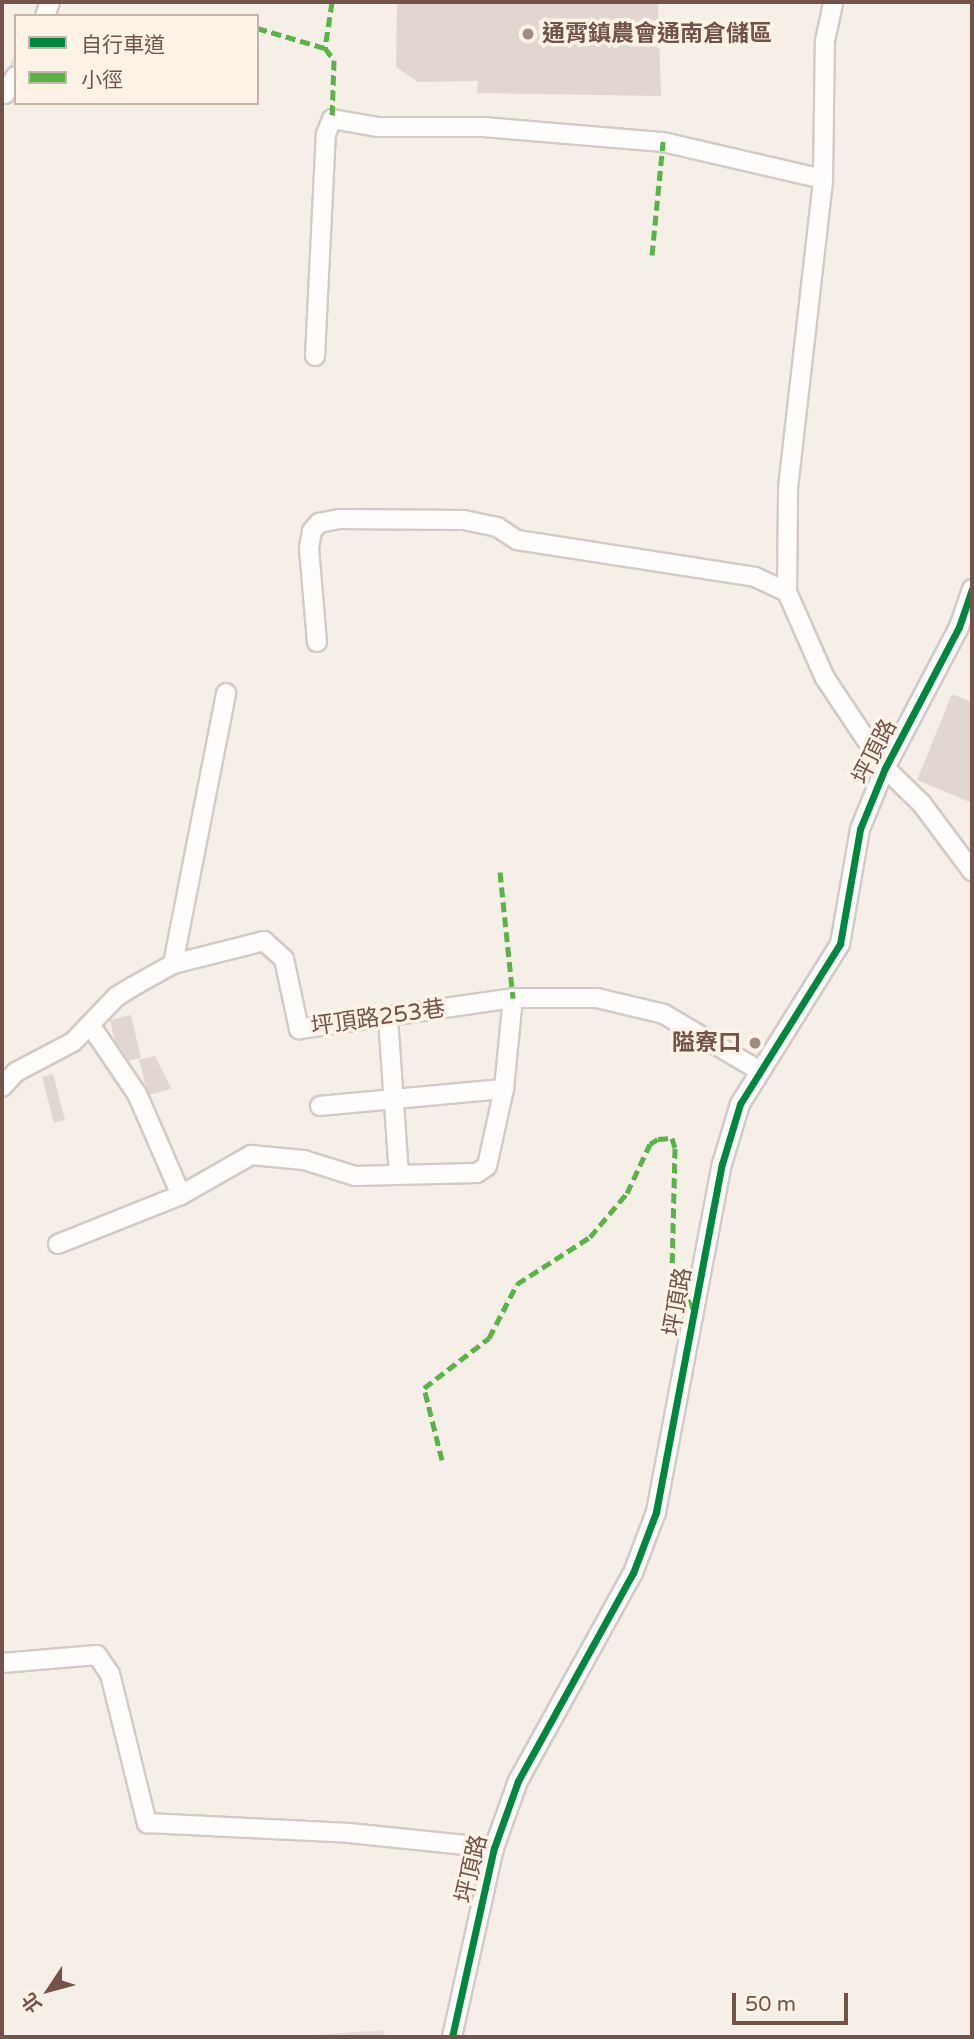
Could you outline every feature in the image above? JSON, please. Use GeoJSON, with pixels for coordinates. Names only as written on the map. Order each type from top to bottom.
{"type":"FeatureCollection","features":[{"type":"Feature","properties":{"kind":"street"},"geometry":{"type":"LineString","coordinates":[[833,2],[825,41],[823,179],[788,488],[787,593],[825,678],[885,768],[922,804],[972,871]]}},
{"type":"Feature","properties":{"kind":"street"},"geometry":{"type":"LineString","coordinates":[[5,94],[14,79]]}},
{"type":"Feature","properties":{"kind":"street"},"geometry":{"type":"LineString","coordinates":[[315,356],[326,134],[332,119],[378,127],[483,127],[663,142],[823,179]]}},
{"type":"Feature","properties":{"kind":"street"},"geometry":{"type":"LineString","coordinates":[[317,642],[309,548],[319,523],[339,519],[464,520],[498,527],[517,540],[755,577],[787,593]]}},
{"type":"Feature","properties":{"kind":"street","name":"坪頂路"},"geometry":{"type":"LineString","coordinates":[[452,2037],[494,1848],[518,1781],[633,1573],[656,1512],[722,1164],[740,1104],[840,944],[860,829],[885,768],[928,693],[972,589]]}},
{"type":"Feature","properties":{"kind":"street"},"geometry":{"type":"LineString","coordinates":[[173,964],[226,693]]}},
{"type":"Feature","properties":{"kind":"street","name":"坪頂路253巷"},"geometry":{"type":"LineString","coordinates":[[2,1087],[16,1072],[74,1042],[116,997],[173,964],[264,941],[284,959],[299,1029],[513,998],[597,998],[664,1014],[760,1071]]}},
{"type":"Feature","properties":{"kind":"street"},"geometry":{"type":"LineString","coordinates":[[58,1244],[181,1195],[251,1155],[304,1160],[355,1176],[477,1173],[487,1166],[504,1089],[513,998]]}},
{"type":"Feature","properties":{"kind":"street"},"geometry":{"type":"LineString","coordinates":[[388,1018],[396,1099],[398,1175]]}},
{"type":"Feature","properties":{"kind":"street"},"geometry":{"type":"LineString","coordinates":[[91,1026],[137,1094],[181,1195]]}},
{"type":"Feature","properties":{"kind":"street"},"geometry":{"type":"LineString","coordinates":[[320,1106],[504,1089]]}},
{"type":"Feature","properties":{"kind":"street"},"geometry":{"type":"LineString","coordinates":[[2,1663],[97,1655],[110,1674],[147,1823],[349,1833],[494,1848]]}},
{"type":"Feature","properties":{"kind":"shaded area"},"geometry":{"type":"Polygon","coordinates":[[[385,2030],[384,2037],[285,2037],[385,2030]]]}},
{"type":"Feature","properties":{"kind":"building","name":"通霄鎮農會通南倉儲區"},"geometry":{"type":"Polygon","coordinates":[[[397,2],[658,2],[661,96],[477,93],[478,81],[418,82],[396,67],[397,2]]]}},
{"type":"Feature","properties":{"kind":"building"},"geometry":{"type":"Polygon","coordinates":[[[952,694],[972,702],[972,803],[917,780],[952,694]]]}},
{"type":"Feature","properties":{"kind":"building"},"geometry":{"type":"Polygon","coordinates":[[[131,1015],[141,1058],[120,1063],[110,1020],[131,1015]]]}},
{"type":"Feature","properties":{"kind":"building"},"geometry":{"type":"Polygon","coordinates":[[[155,1056],[172,1089],[148,1095],[139,1060],[155,1056]]]}},
{"type":"Feature","properties":{"kind":"building"},"geometry":{"type":"Polygon","coordinates":[[[53,1074],[65,1120],[54,1123],[42,1077],[53,1074]]]}},
{"type":"Feature","properties":{"kind":"waterway"},"geometry":{"type":"LineString","coordinates":[[7,75],[14,61]]}},
{"type":"Feature","properties":{"kind":"marked path"},"geometry":{"type":"LineString","coordinates":[[332,2],[325,48],[334,60],[332,119]]}},
{"type":"Feature","properties":{"kind":"marked path"},"geometry":{"type":"LineString","coordinates":[[259,29],[325,48]]}},
{"type":"Feature","properties":{"kind":"marked path"},"geometry":{"type":"LineString","coordinates":[[652,255],[663,142]]}},
{"type":"Feature","properties":{"kind":"marked path"},"geometry":{"type":"LineString","coordinates":[[500,872],[513,998]]}},
{"type":"Feature","properties":{"kind":"marked path"},"geometry":{"type":"LineString","coordinates":[[442,1460],[424,1388],[489,1338],[517,1284],[590,1237],[627,1193],[650,1144],[658,1139],[672,1138],[675,1148],[672,1274],[694,1310]]}},
{"type":"Feature","properties":{"kind":"cycle path"},"geometry":{"type":"LineString","coordinates":[[452,2037],[494,1848],[518,1781],[633,1573],[656,1512],[722,1164],[740,1104],[840,944],[860,829],[885,768],[959,627],[972,589]]}},
{"type":"Feature","properties":{"kind":"place","name":"通霄鎮農會通南倉儲區"},"geometry":{"type":"Point","coordinates":[528,34]}},
{"type":"Feature","properties":{"kind":"place","name":"隘寮口"},"geometry":{"type":"Point","coordinates":[755,1043]}}]}
